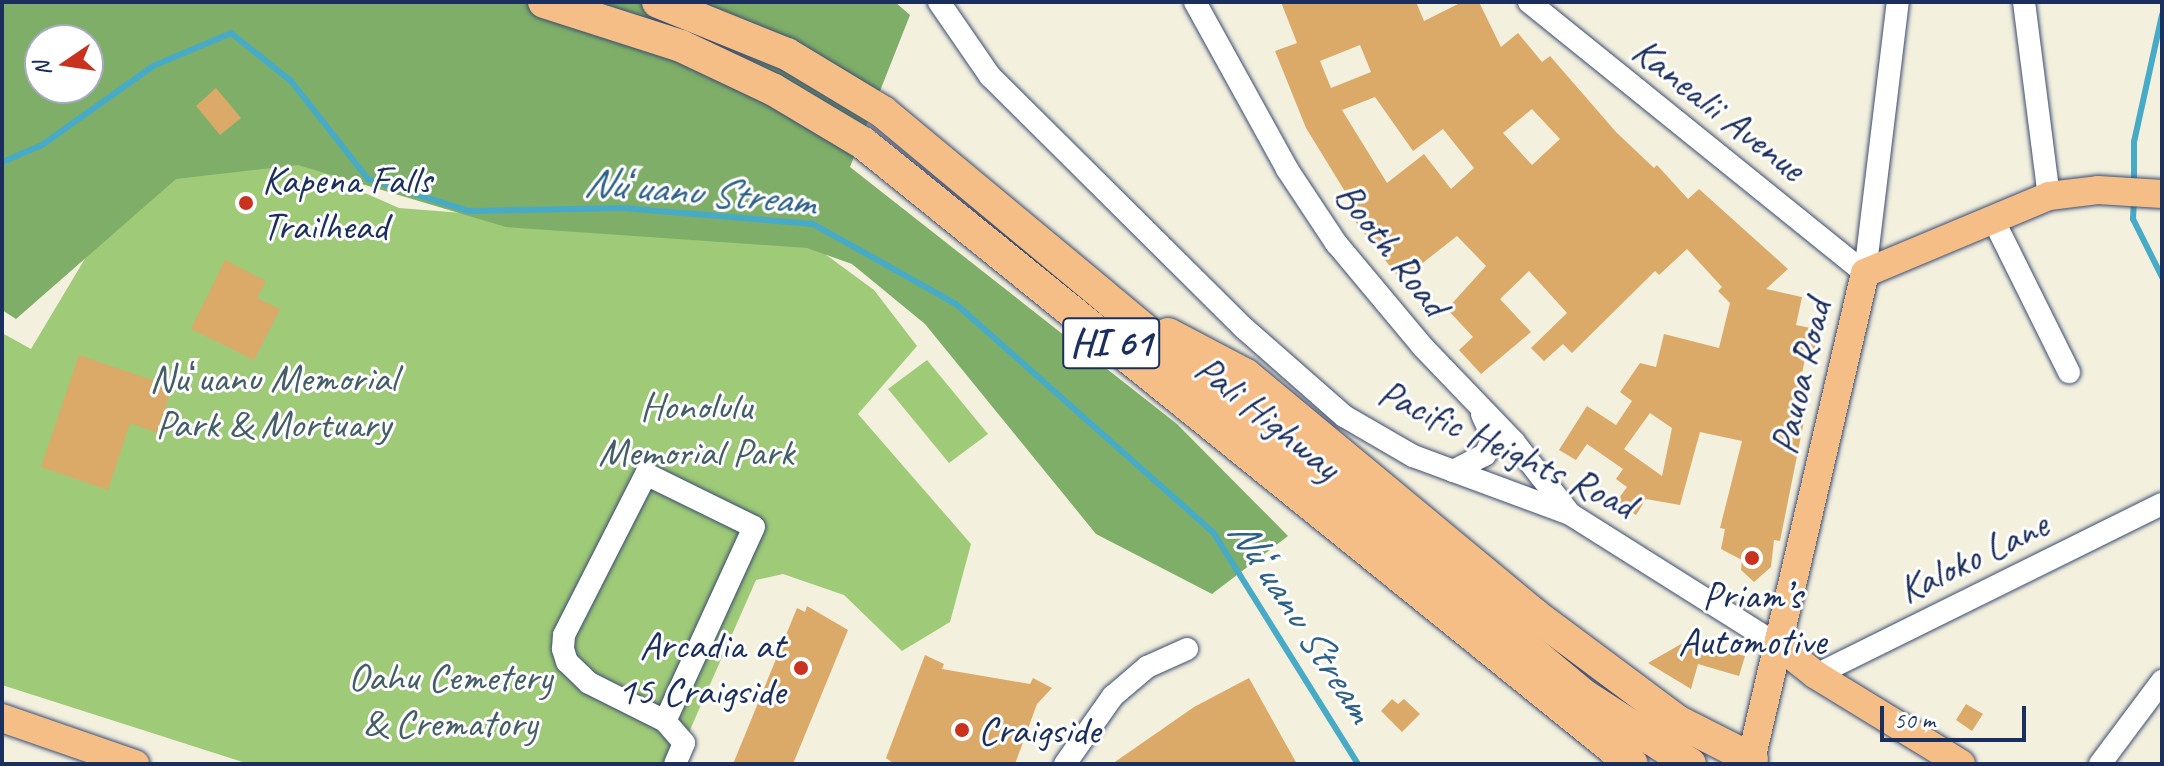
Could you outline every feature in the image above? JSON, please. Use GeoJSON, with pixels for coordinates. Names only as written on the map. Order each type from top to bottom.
{"type":"FeatureCollection","features":[{"type":"Feature","properties":{"kind":"highway","name":"Pali Highway"},"geometry":{"type":"LineString","coordinates":[[544,2],[681,46],[774,90],[863,143],[1632,764]]}},
{"type":"Feature","properties":{"kind":"highway","name":"Pali Highway"},"geometry":{"type":"LineString","coordinates":[[658,2],[787,54],[883,112],[1585,696],[1683,760]]}},
{"type":"Feature","properties":{"kind":"highway"},"geometry":{"type":"LineString","coordinates":[[1107,301],[1246,375],[1535,615],[1677,721],[1751,762]]}},
{"type":"Feature","properties":{"kind":"main road"},"geometry":{"type":"LineString","coordinates":[[1865,273],[2049,196],[2098,190],[2156,193]]}},
{"type":"Feature","properties":{"kind":"main road","name":"Pauoa Road"},"geometry":{"type":"LineString","coordinates":[[1751,762],[1865,273]]}},
{"type":"Feature","properties":{"kind":"main road","name":"Pacific Heights Road"},"geometry":{"type":"LineString","coordinates":[[1778,645],[1816,675],[1961,764]]}},
{"type":"Feature","properties":{"kind":"main road"},"geometry":{"type":"LineString","coordinates":[[2,718],[135,764]]}},
{"type":"Feature","properties":{"kind":"street","name":"Pacific Heights Road"},"geometry":{"type":"LineString","coordinates":[[939,2],[990,76],[1301,381],[1378,436],[1453,471],[1570,514],[1778,645]]}},
{"type":"Feature","properties":{"kind":"street","name":"Booth Road"},"geometry":{"type":"LineString","coordinates":[[1195,2],[1310,205],[1373,291],[1479,409],[1514,442],[1570,514]]}},
{"type":"Feature","properties":{"kind":"street","name":"Kanealii Avenue"},"geometry":{"type":"LineString","coordinates":[[1529,2],[1865,273]]}},
{"type":"Feature","properties":{"kind":"street","name":"Pauoa Road"},"geometry":{"type":"LineString","coordinates":[[1865,273],[1898,2]]}},
{"type":"Feature","properties":{"kind":"street"},"geometry":{"type":"LineString","coordinates":[[2024,2],[2049,196]]}},
{"type":"Feature","properties":{"kind":"street"},"geometry":{"type":"LineString","coordinates":[[1993,219],[2069,372]]}},
{"type":"Feature","properties":{"kind":"street"},"geometry":{"type":"LineString","coordinates":[[1453,471],[1479,461],[1493,438],[1479,409]]}},
{"type":"Feature","properties":{"kind":"street"},"geometry":{"type":"LineString","coordinates":[[665,721],[754,527],[646,474],[564,635],[563,649],[567,662],[589,683],[665,721],[684,743],[675,764]]}},
{"type":"Feature","properties":{"kind":"street","name":"Kaloko Lane"},"geometry":{"type":"LineString","coordinates":[[1816,675],[2162,504]]}},
{"type":"Feature","properties":{"kind":"street"},"geometry":{"type":"LineString","coordinates":[[1065,764],[1113,696],[1147,667],[1187,649]]}},
{"type":"Feature","properties":{"kind":"street"},"geometry":{"type":"LineString","coordinates":[[2100,764],[2162,681]]}},
{"type":"Feature","properties":{"kind":"green space"},"geometry":{"type":"Polygon","coordinates":[[[2,2],[895,2],[910,15],[850,167],[1177,424],[1288,536],[1212,594],[1096,534],[925,324],[852,264],[807,248],[506,227],[298,165],[176,179],[16,319],[2,310],[2,2]]]}},
{"type":"Feature","properties":{"kind":"green space"},"geometry":{"type":"Polygon","coordinates":[[[256,70],[349,186],[399,208],[806,240],[874,290],[917,346],[858,414],[971,544],[950,622],[902,651],[844,595],[783,574],[756,580],[675,764],[249,764],[2,685],[2,333],[31,349],[169,118],[256,70]]]}},
{"type":"Feature","properties":{"kind":"green space"},"geometry":{"type":"Polygon","coordinates":[[[927,360],[988,434],[949,463],[888,389],[927,360]]]}},
{"type":"Feature","properties":{"kind":"building"},"geometry":{"type":"Polygon","coordinates":[[[1281,2],[1416,2],[1424,21],[1462,2],[1479,2],[1501,47],[1518,33],[1542,62],[1550,56],[1616,132],[1654,168],[1657,165],[1688,199],[1699,189],[1788,269],[1766,289],[1802,297],[1796,325],[1821,330],[1814,360],[1805,359],[1796,403],[1807,406],[1780,541],[1774,540],[1771,567],[1754,582],[1741,570],[1742,560],[1721,549],[1725,529],[1720,528],[1742,441],[1700,432],[1680,505],[1646,499],[1636,515],[1616,502],[1627,487],[1616,479],[1623,469],[1587,444],[1576,460],[1559,450],[1587,406],[1616,425],[1632,401],[1620,392],[1640,363],[1656,367],[1664,334],[1719,348],[1730,303],[1718,291],[1722,287],[1687,249],[1659,275],[1655,271],[1572,353],[1563,344],[1544,361],[1531,348],[1567,313],[1529,271],[1500,299],[1531,332],[1481,374],[1459,350],[1473,337],[1447,309],[1486,266],[1457,236],[1401,280],[1351,216],[1357,211],[1306,128],[1275,51],[1297,43],[1281,2]],[[1360,45],[1320,61],[1331,88],[1371,72],[1360,45]],[[1375,97],[1342,110],[1387,183],[1424,154],[1451,189],[1474,168],[1443,129],[1413,151],[1375,97]],[[1532,109],[1503,133],[1532,165],[1560,139],[1532,109]],[[1650,413],[1624,449],[1662,476],[1672,428],[1650,413]]]}},
{"type":"Feature","properties":{"kind":"building"},"geometry":{"type":"Polygon","coordinates":[[[216,88],[241,118],[220,135],[196,106],[216,88]]]}},
{"type":"Feature","properties":{"kind":"building"},"geometry":{"type":"Polygon","coordinates":[[[225,260],[266,281],[257,298],[280,309],[254,360],[191,329],[225,260]]]}},
{"type":"Feature","properties":{"kind":"building"},"geometry":{"type":"Polygon","coordinates":[[[79,355],[172,387],[157,433],[130,423],[108,490],[41,467],[79,355]]]}},
{"type":"Feature","properties":{"kind":"building","name":"Arcadia at 15 Craigside"},"geometry":{"type":"Polygon","coordinates":[[[807,606],[848,630],[793,764],[733,764],[797,608],[805,612],[807,606]]]}},
{"type":"Feature","properties":{"kind":"building"},"geometry":{"type":"Polygon","coordinates":[[[1688,640],[1745,656],[1739,676],[1698,664],[1691,689],[1648,663],[1688,640]]]}},
{"type":"Feature","properties":{"kind":"building","name":"Craigside"},"geometry":{"type":"Polygon","coordinates":[[[925,655],[944,664],[942,669],[1030,684],[1033,678],[1052,688],[1037,704],[1015,764],[894,764],[886,758],[925,655]]]}},
{"type":"Feature","properties":{"kind":"building"},"geometry":{"type":"Polygon","coordinates":[[[1249,678],[1297,764],[1112,764],[1194,707],[1249,678]]]}},
{"type":"Feature","properties":{"kind":"building"},"geometry":{"type":"Polygon","coordinates":[[[1392,699],[1398,704],[1404,699],[1420,714],[1402,732],[1381,711],[1392,699]]]}},
{"type":"Feature","properties":{"kind":"building"},"geometry":{"type":"Polygon","coordinates":[[[1966,704],[1983,714],[1972,731],[1956,720],[1966,704]]]}},
{"type":"Feature","properties":{"kind":"waterway"},"geometry":{"type":"LineString","coordinates":[[2134,184],[2134,142],[2162,15]]}},
{"type":"Feature","properties":{"kind":"waterway","name":"Nuʻuanu Stream"},"geometry":{"type":"LineString","coordinates":[[2,162],[42,145],[153,66],[231,33],[291,81],[368,179],[469,211],[623,208],[813,224],[956,304],[1213,532],[1358,764]]}},
{"type":"Feature","properties":{"kind":"waterway"},"geometry":{"type":"LineString","coordinates":[[2134,200],[2133,219],[2162,277]]}},
{"type":"Feature","properties":{"kind":"place","name":"Kapena Falls Trailhead"},"geometry":{"type":"Point","coordinates":[246,203]}},
{"type":"Feature","properties":{"kind":"place","name":"Priam’s Automotive"},"geometry":{"type":"Point","coordinates":[1752,558]}},
{"type":"Feature","properties":{"kind":"place","name":"Arcadia at 15 Craigside"},"geometry":{"type":"Point","coordinates":[801,668]}},
{"type":"Feature","properties":{"kind":"place","name":"Craigside"},"geometry":{"type":"Point","coordinates":[962,730]}},
{"type":"Feature","properties":{"kind":"park label","name":"Nuʻuanu Memorial Park & Mortuary"},"geometry":{"type":"Point","coordinates":[273,401]}},
{"type":"Feature","properties":{"kind":"park label","name":"Honolulu Memorial Park"},"geometry":{"type":"Point","coordinates":[696,429]}},
{"type":"Feature","properties":{"kind":"park label","name":"Oahu Cemetery & Crematory"},"geometry":{"type":"Point","coordinates":[450,700]}}]}
